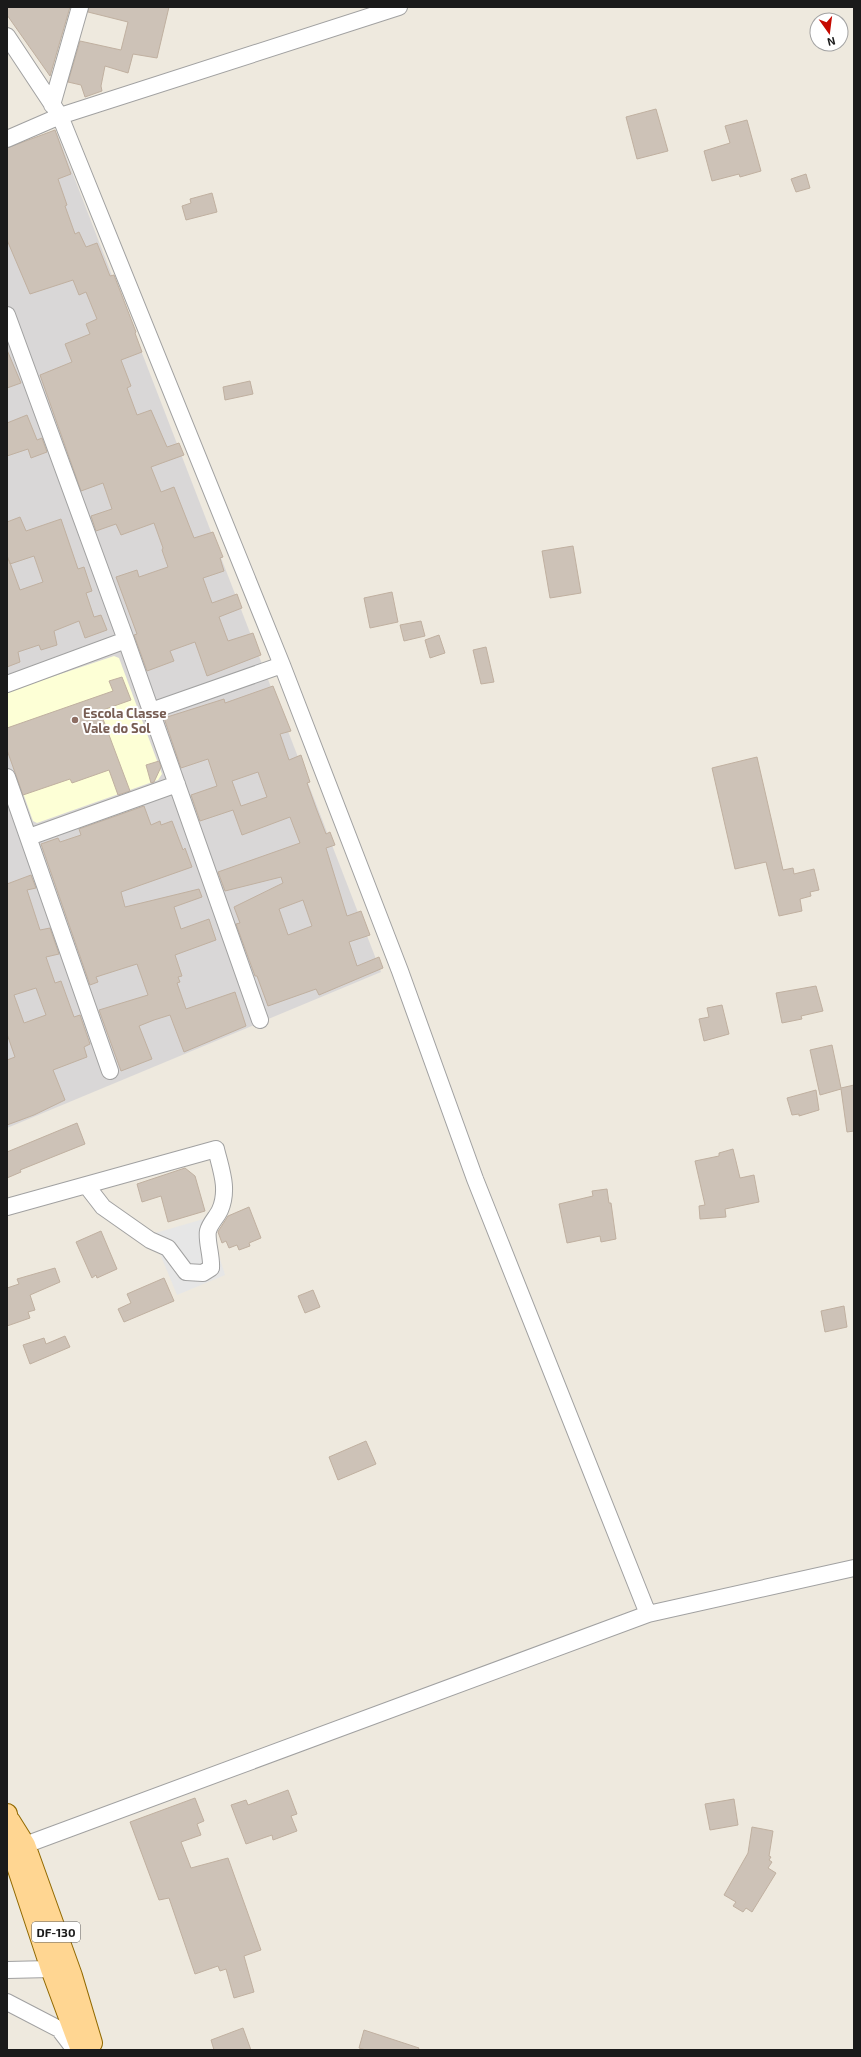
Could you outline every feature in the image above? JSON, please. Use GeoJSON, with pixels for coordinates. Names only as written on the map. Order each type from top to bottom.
{"type":"FeatureCollection","features":[{"type":"Feature","properties":{"kind":"main road","name":"DF-130"},"geometry":{"type":"LineString","coordinates":[[8,1816],[18,1847],[51,1969],[81,2050]]}},
{"type":"Feature","properties":{"kind":"main road","name":"DF-130"},"geometry":{"type":"LineString","coordinates":[[18,1847],[72,1976],[94,2050]]}},
{"type":"Feature","properties":{"kind":"street"},"geometry":{"type":"LineString","coordinates":[[56,110],[80,7]]}},
{"type":"Feature","properties":{"kind":"street"},"geometry":{"type":"LineString","coordinates":[[7,139],[56,110],[372,12],[399,7]]}},
{"type":"Feature","properties":{"kind":"street"},"geometry":{"type":"LineString","coordinates":[[7,36],[56,110],[282,665],[400,971],[475,1179],[648,1614]]}},
{"type":"Feature","properties":{"kind":"street"},"geometry":{"type":"LineString","coordinates":[[7,315],[126,640],[260,1020]]}},
{"type":"Feature","properties":{"kind":"street"},"geometry":{"type":"LineString","coordinates":[[7,684],[126,640]]}},
{"type":"Feature","properties":{"kind":"street"},"geometry":{"type":"LineString","coordinates":[[151,711],[282,665]]}},
{"type":"Feature","properties":{"kind":"street"},"geometry":{"type":"LineString","coordinates":[[8,782],[29,837],[110,1071]]}},
{"type":"Feature","properties":{"kind":"street"},"geometry":{"type":"LineString","coordinates":[[29,837],[177,784]]}},
{"type":"Feature","properties":{"kind":"street"},"geometry":{"type":"LineString","coordinates":[[7,1207],[86,1185],[216,1149],[225,1186],[220,1211],[211,1223],[207,1232],[212,1258],[211,1268],[203,1274],[186,1272],[168,1248],[150,1240],[103,1207],[86,1185]]}},
{"type":"Feature","properties":{"kind":"street"},"geometry":{"type":"LineString","coordinates":[[18,1847],[648,1614],[854,1568]]}},
{"type":"Feature","properties":{"kind":"street"},"geometry":{"type":"LineString","coordinates":[[7,1970],[51,1969],[72,1976]]}},
{"type":"Feature","properties":{"kind":"street"},"geometry":{"type":"LineString","coordinates":[[7,2002],[59,2029],[75,2050]]}},
{"type":"Feature","properties":{"kind":"shaded area"},"geometry":{"type":"Polygon","coordinates":[[[57,133],[381,972],[7,1128],[7,154],[57,133]]]}},
{"type":"Feature","properties":{"kind":"shaded area","name":"Escola Classe Vale do Sol"},"geometry":{"type":"Polygon","coordinates":[[[114,656],[119,658],[162,774],[158,780],[37,823],[33,821],[7,748],[7,692],[114,656]]]}},
{"type":"Feature","properties":{"kind":"shaded area"},"geometry":{"type":"Polygon","coordinates":[[[207,1218],[225,1275],[177,1295],[152,1234],[207,1218]]]}},
{"type":"Feature","properties":{"kind":"building"},"geometry":{"type":"Polygon","coordinates":[[[7,7],[70,7],[50,76],[7,15],[7,7]]]}},
{"type":"Feature","properties":{"kind":"building"},"geometry":{"type":"Polygon","coordinates":[[[89,7],[169,7],[157,58],[133,54],[128,73],[105,66],[101,86],[102,91],[85,97],[81,85],[68,82],[80,41],[121,50],[128,22],[88,12],[89,7]]]}},
{"type":"Feature","properties":{"kind":"building"},"geometry":{"type":"Polygon","coordinates":[[[656,109],[668,151],[637,159],[626,117],[656,109]]]}},
{"type":"Feature","properties":{"kind":"building"},"geometry":{"type":"Polygon","coordinates":[[[747,120],[761,171],[740,177],[739,174],[712,181],[704,151],[730,143],[725,126],[747,120]]]}},
{"type":"Feature","properties":{"kind":"building"},"geometry":{"type":"Polygon","coordinates":[[[55,130],[71,174],[58,179],[67,205],[65,206],[75,234],[79,232],[86,247],[97,243],[110,276],[114,275],[142,352],[121,360],[131,386],[127,388],[137,415],[151,410],[167,447],[179,443],[184,455],[151,467],[161,492],[174,487],[194,538],[213,532],[223,557],[220,558],[224,571],[203,578],[212,603],[237,594],[242,608],[219,617],[228,641],[253,633],[261,655],[207,676],[195,642],[170,651],[174,661],[147,671],[134,635],[137,634],[116,577],[137,570],[139,577],[168,567],[154,523],[121,535],[116,524],[96,531],[91,516],[112,509],[103,483],[81,491],[40,375],[72,362],[65,344],[90,334],[86,324],[97,319],[86,292],[79,295],[73,280],[30,294],[7,240],[7,148],[55,130]]]}},
{"type":"Feature","properties":{"kind":"building"},"geometry":{"type":"Polygon","coordinates":[[[806,174],[810,188],[796,192],[791,179],[806,174]]]}},
{"type":"Feature","properties":{"kind":"building"},"geometry":{"type":"Polygon","coordinates":[[[212,193],[217,212],[186,220],[182,206],[191,203],[190,199],[212,193]]]}},
{"type":"Feature","properties":{"kind":"building"},"geometry":{"type":"Polygon","coordinates":[[[7,350],[21,383],[7,388],[7,350]]]}},
{"type":"Feature","properties":{"kind":"building"},"geometry":{"type":"Polygon","coordinates":[[[250,381],[253,394],[225,400],[223,387],[250,381]]]}},
{"type":"Feature","properties":{"kind":"building"},"geometry":{"type":"Polygon","coordinates":[[[27,415],[37,440],[42,438],[47,452],[31,458],[28,449],[7,456],[7,423],[27,415]]]}},
{"type":"Feature","properties":{"kind":"building"},"geometry":{"type":"Polygon","coordinates":[[[20,517],[26,531],[61,519],[78,569],[84,567],[92,591],[86,593],[94,617],[101,615],[107,630],[85,638],[79,621],[54,631],[57,645],[41,650],[39,645],[18,652],[20,662],[7,667],[7,560],[9,560],[7,555],[7,522],[20,517]],[[34,556],[10,564],[20,590],[43,582],[34,556]]]}},
{"type":"Feature","properties":{"kind":"building"},"geometry":{"type":"Polygon","coordinates":[[[573,546],[581,593],[550,598],[542,551],[573,546]]]}},
{"type":"Feature","properties":{"kind":"building"},"geometry":{"type":"Polygon","coordinates":[[[392,592],[398,622],[370,628],[364,598],[392,592]]]}},
{"type":"Feature","properties":{"kind":"building"},"geometry":{"type":"Polygon","coordinates":[[[421,621],[425,636],[404,641],[400,625],[421,621]]]}},
{"type":"Feature","properties":{"kind":"building"},"geometry":{"type":"Polygon","coordinates":[[[439,635],[445,653],[430,658],[425,640],[439,635]]]}},
{"type":"Feature","properties":{"kind":"building"},"geometry":{"type":"Polygon","coordinates":[[[486,647],[494,682],[481,684],[473,650],[486,647]]]}},
{"type":"Feature","properties":{"kind":"building"},"geometry":{"type":"Polygon","coordinates":[[[122,677],[131,700],[100,711],[130,791],[118,795],[109,770],[72,783],[70,779],[23,795],[7,750],[7,728],[113,691],[109,681],[122,677]]]}},
{"type":"Feature","properties":{"kind":"building"},"geometry":{"type":"Polygon","coordinates":[[[273,686],[291,731],[280,734],[289,760],[301,755],[310,782],[307,783],[316,808],[326,834],[330,832],[335,845],[326,848],[347,916],[361,911],[370,935],[349,942],[357,966],[379,957],[383,968],[319,995],[316,989],[268,1006],[257,976],[255,976],[236,924],[240,923],[234,907],[283,883],[281,877],[225,891],[218,872],[300,843],[290,817],[242,835],[233,810],[200,821],[191,795],[217,786],[208,759],[181,768],[164,718],[224,699],[225,703],[273,686]],[[258,772],[232,781],[241,806],[267,797],[258,772]],[[303,900],[279,909],[288,935],[312,926],[303,900]]]}},
{"type":"Feature","properties":{"kind":"building"},"geometry":{"type":"Polygon","coordinates":[[[757,757],[783,870],[793,868],[794,874],[814,869],[819,890],[810,892],[811,896],[800,899],[802,911],[779,916],[766,862],[735,869],[712,768],[757,757]]]}},
{"type":"Feature","properties":{"kind":"building"},"geometry":{"type":"Polygon","coordinates":[[[159,761],[161,767],[154,782],[151,783],[146,765],[159,761]]]}},
{"type":"Feature","properties":{"kind":"building"},"geometry":{"type":"Polygon","coordinates":[[[144,806],[151,825],[160,821],[161,825],[172,821],[183,850],[185,848],[192,867],[121,892],[125,907],[199,889],[202,897],[174,907],[181,929],[209,919],[216,940],[175,955],[182,976],[178,977],[180,982],[177,983],[186,1009],[235,992],[246,1026],[184,1052],[170,1015],[154,1020],[139,1026],[152,1059],[121,1071],[99,1010],[148,995],[137,964],[96,977],[98,982],[90,985],[41,844],[58,838],[60,842],[81,835],[79,829],[144,806]]]}},
{"type":"Feature","properties":{"kind":"building"},"geometry":{"type":"Polygon","coordinates":[[[31,875],[36,888],[27,890],[40,930],[50,928],[59,954],[46,957],[55,983],[61,981],[74,1017],[80,1015],[90,1044],[84,1047],[87,1057],[53,1070],[65,1100],[34,1115],[7,1125],[7,1060],[15,1057],[7,1034],[7,884],[31,875]],[[36,988],[14,995],[24,1023],[46,1015],[36,988]]]}},
{"type":"Feature","properties":{"kind":"building"},"geometry":{"type":"Polygon","coordinates":[[[816,986],[823,1011],[801,1016],[802,1019],[782,1023],[776,993],[816,986]]]}},
{"type":"Feature","properties":{"kind":"building"},"geometry":{"type":"Polygon","coordinates":[[[722,1005],[729,1034],[704,1041],[699,1019],[709,1017],[707,1008],[722,1005]]]}},
{"type":"Feature","properties":{"kind":"building"},"geometry":{"type":"Polygon","coordinates":[[[832,1045],[841,1088],[854,1085],[854,1131],[847,1132],[841,1089],[820,1095],[810,1050],[832,1045]]]}},
{"type":"Feature","properties":{"kind":"building"},"geometry":{"type":"Polygon","coordinates":[[[816,1090],[819,1110],[799,1116],[799,1114],[792,1115],[787,1098],[816,1090]]]}},
{"type":"Feature","properties":{"kind":"building"},"geometry":{"type":"Polygon","coordinates":[[[77,1123],[85,1144],[20,1170],[21,1172],[7,1178],[7,1152],[77,1123]]]}},
{"type":"Feature","properties":{"kind":"building"},"geometry":{"type":"Polygon","coordinates":[[[733,1149],[740,1178],[754,1175],[759,1202],[725,1209],[726,1217],[700,1219],[699,1206],[705,1205],[695,1161],[719,1156],[719,1153],[733,1149]]]}},
{"type":"Feature","properties":{"kind":"building"},"geometry":{"type":"Polygon","coordinates":[[[185,1168],[195,1176],[205,1211],[168,1222],[161,1196],[142,1202],[137,1184],[185,1168]]]}},
{"type":"Feature","properties":{"kind":"building"},"geometry":{"type":"Polygon","coordinates":[[[607,1189],[609,1203],[611,1203],[616,1239],[601,1242],[600,1236],[567,1243],[559,1204],[593,1196],[592,1191],[607,1189]]]}},
{"type":"Feature","properties":{"kind":"building"},"geometry":{"type":"Polygon","coordinates":[[[249,1207],[261,1238],[249,1243],[250,1246],[239,1250],[237,1245],[229,1248],[226,1241],[222,1243],[218,1232],[228,1216],[249,1207]]]}},
{"type":"Feature","properties":{"kind":"building"},"geometry":{"type":"Polygon","coordinates":[[[101,1231],[117,1269],[97,1278],[96,1275],[92,1278],[76,1242],[101,1231]]]}},
{"type":"Feature","properties":{"kind":"building"},"geometry":{"type":"Polygon","coordinates":[[[55,1268],[60,1282],[30,1295],[35,1310],[28,1312],[30,1318],[7,1326],[7,1288],[19,1284],[17,1279],[55,1268]]]}},
{"type":"Feature","properties":{"kind":"building"},"geometry":{"type":"Polygon","coordinates":[[[164,1278],[174,1301],[124,1322],[118,1309],[131,1303],[127,1294],[164,1278]]]}},
{"type":"Feature","properties":{"kind":"building"},"geometry":{"type":"Polygon","coordinates":[[[313,1290],[320,1307],[305,1313],[298,1296],[313,1290]]]}},
{"type":"Feature","properties":{"kind":"building"},"geometry":{"type":"Polygon","coordinates":[[[844,1306],[847,1327],[825,1332],[821,1311],[844,1306]]]}},
{"type":"Feature","properties":{"kind":"building"},"geometry":{"type":"Polygon","coordinates":[[[65,1336],[70,1347],[30,1364],[23,1345],[44,1338],[46,1344],[65,1336]]]}},
{"type":"Feature","properties":{"kind":"building"},"geometry":{"type":"Polygon","coordinates":[[[366,1441],[376,1464],[338,1480],[329,1457],[366,1441]]]}},
{"type":"Feature","properties":{"kind":"building"},"geometry":{"type":"Polygon","coordinates":[[[288,1790],[297,1814],[291,1816],[297,1831],[273,1840],[272,1835],[246,1844],[231,1805],[246,1800],[248,1805],[288,1790]]]}},
{"type":"Feature","properties":{"kind":"building"},"geometry":{"type":"Polygon","coordinates":[[[195,1798],[204,1821],[197,1824],[201,1835],[181,1842],[191,1868],[228,1858],[261,1950],[244,1956],[254,1992],[234,1998],[226,1969],[220,1971],[218,1966],[195,1974],[169,1898],[159,1900],[130,1822],[195,1798]]]}},
{"type":"Feature","properties":{"kind":"building"},"geometry":{"type":"Polygon","coordinates":[[[734,1799],[738,1825],[710,1830],[705,1804],[734,1799]]]}},
{"type":"Feature","properties":{"kind":"building"},"geometry":{"type":"Polygon","coordinates":[[[752,1827],[773,1831],[769,1856],[771,1857],[769,1860],[772,1862],[768,1868],[776,1873],[752,1912],[746,1908],[743,1912],[733,1906],[736,1902],[724,1895],[748,1853],[752,1827]]]}},
{"type":"Feature","properties":{"kind":"building"},"geometry":{"type":"Polygon","coordinates":[[[243,2028],[251,2050],[214,2050],[211,2040],[243,2028]]]}},
{"type":"Feature","properties":{"kind":"building"},"geometry":{"type":"Polygon","coordinates":[[[364,2030],[419,2048],[418,2050],[366,2050],[359,2048],[364,2030]]]}},
{"type":"Feature","properties":{"kind":"place","name":"Escola Classe Vale do Sol"},"geometry":{"type":"Point","coordinates":[75,720]}}]}
